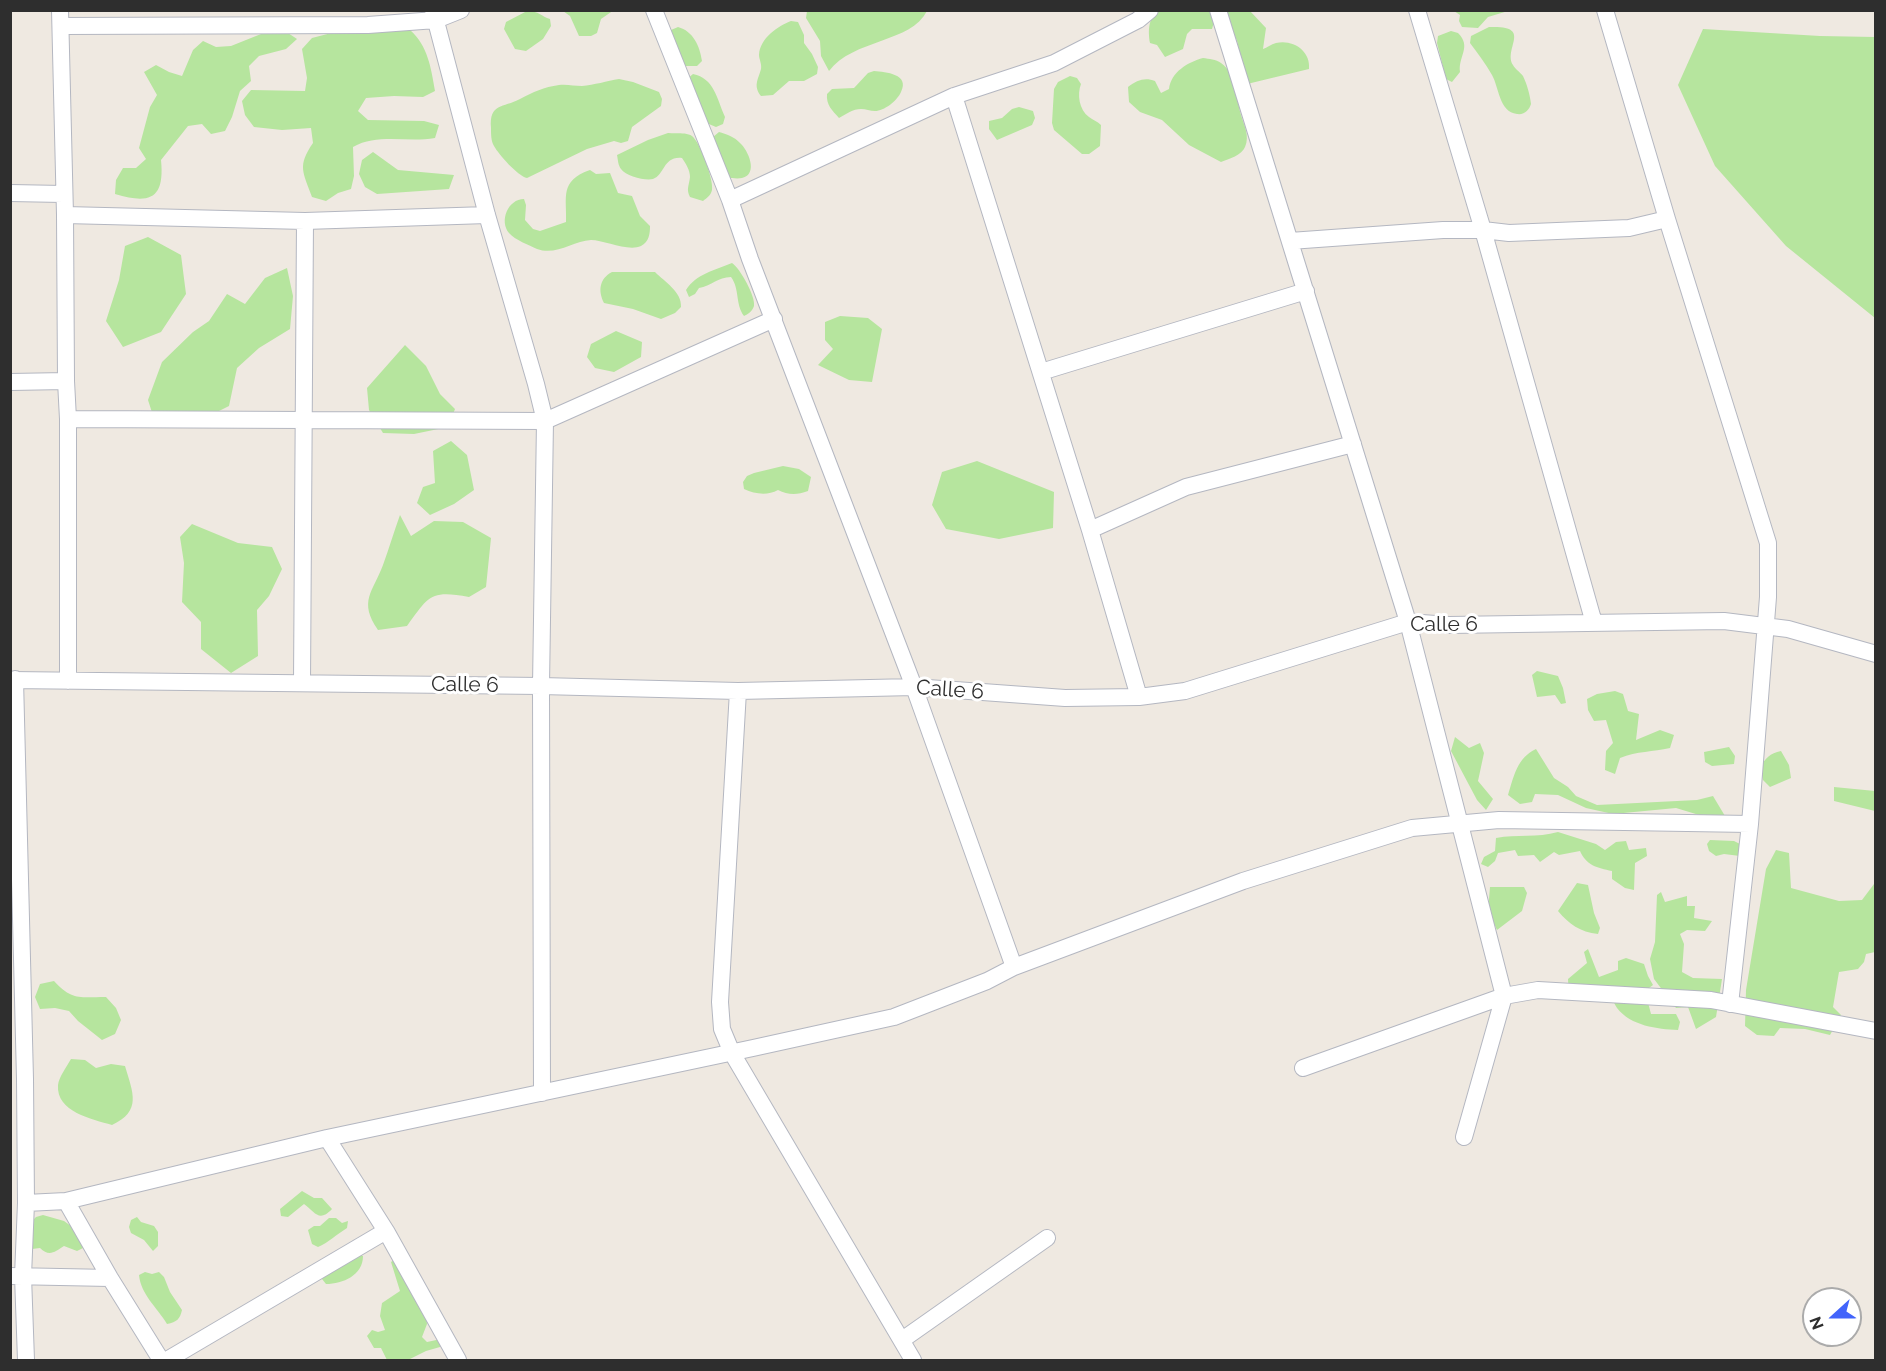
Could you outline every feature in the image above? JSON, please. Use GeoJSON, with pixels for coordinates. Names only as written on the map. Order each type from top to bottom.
{"type":"FeatureCollection","features":[{"type":"Feature","properties":{"kind":"street"},"geometry":{"type":"LineString","coordinates":[[68,681],[68,419],[60,18],[368,25],[461,10]]}},
{"type":"Feature","properties":{"kind":"street"},"geometry":{"type":"LineString","coordinates":[[654,10],[730,200],[750,259],[914,687],[1014,967]]}},
{"type":"Feature","properties":{"kind":"street"},"geometry":{"type":"LineString","coordinates":[[730,200],[954,96],[1054,63],[1138,20],[1150,10]]}},
{"type":"Feature","properties":{"kind":"street"},"geometry":{"type":"LineString","coordinates":[[1218,10],[1408,622],[1504,996],[1464,1137]]}},
{"type":"Feature","properties":{"kind":"street"},"geometry":{"type":"LineString","coordinates":[[1417,10],[1483,230],[1594,623]]}},
{"type":"Feature","properties":{"kind":"street"},"geometry":{"type":"LineString","coordinates":[[1605,10],[1667,219],[1768,543],[1770,570],[1750,824],[1730,1004]]}},
{"type":"Feature","properties":{"kind":"street"},"geometry":{"type":"LineString","coordinates":[[434,15],[545,421],[541,686],[542,1093]]}},
{"type":"Feature","properties":{"kind":"street"},"geometry":{"type":"LineString","coordinates":[[954,96],[1090,530],[1139,697]]}},
{"type":"Feature","properties":{"kind":"street"},"geometry":{"type":"LineString","coordinates":[[10,193],[63,194]]}},
{"type":"Feature","properties":{"kind":"street"},"geometry":{"type":"LineString","coordinates":[[65,215],[305,221],[487,215]]}},
{"type":"Feature","properties":{"kind":"street"},"geometry":{"type":"LineString","coordinates":[[1290,241],[1443,230],[1483,230],[1509,233],[1629,228],[1667,219]]}},
{"type":"Feature","properties":{"kind":"street"},"geometry":{"type":"LineString","coordinates":[[302,682],[305,221]]}},
{"type":"Feature","properties":{"kind":"street"},"geometry":{"type":"LineString","coordinates":[[1041,372],[1306,291]]}},
{"type":"Feature","properties":{"kind":"street"},"geometry":{"type":"LineString","coordinates":[[68,419],[545,421],[774,319]]}},
{"type":"Feature","properties":{"kind":"street"},"geometry":{"type":"LineString","coordinates":[[10,382],[66,381]]}},
{"type":"Feature","properties":{"kind":"street"},"geometry":{"type":"LineString","coordinates":[[1090,530],[1186,487],[1353,444]]}},
{"type":"Feature","properties":{"kind":"street","name":"Calle 6"},"geometry":{"type":"LineString","coordinates":[[13,679],[738,691],[914,687],[1065,698],[1139,697],[1185,691],[1408,622],[1449,625],[1724,621],[1788,629],[1875,654]]}},
{"type":"Feature","properties":{"kind":"street"},"geometry":{"type":"LineString","coordinates":[[13,679],[18,1079],[26,1203],[17,1276],[26,1360]]}},
{"type":"Feature","properties":{"kind":"street"},"geometry":{"type":"LineString","coordinates":[[738,691],[720,1002],[723,1029],[732,1053],[914,1360]]}},
{"type":"Feature","properties":{"kind":"street"},"geometry":{"type":"LineString","coordinates":[[26,1203],[66,1201],[327,1138],[894,1017],[987,981],[1014,967],[1243,881],[1412,828],[1498,820],[1750,824]]}},
{"type":"Feature","properties":{"kind":"street"},"geometry":{"type":"LineString","coordinates":[[1303,1068],[1504,996],[1538,990],[1711,1000],[1875,1031]]}},
{"type":"Feature","properties":{"kind":"street"},"geometry":{"type":"LineString","coordinates":[[327,1138],[386,1231],[458,1360]]}},
{"type":"Feature","properties":{"kind":"street"},"geometry":{"type":"LineString","coordinates":[[66,1201],[161,1360]]}},
{"type":"Feature","properties":{"kind":"street"},"geometry":{"type":"LineString","coordinates":[[167,1360],[386,1231]]}},
{"type":"Feature","properties":{"kind":"street"},"geometry":{"type":"LineString","coordinates":[[902,1340],[1047,1238]]}},
{"type":"Feature","properties":{"kind":"street"},"geometry":{"type":"LineString","coordinates":[[17,1276],[110,1278]]}},
{"type":"Feature","properties":{"kind":"green space"},"geometry":{"type":"Polygon","coordinates":[[[614,10],[601,19],[597,33],[591,36],[579,36],[570,16],[563,11],[614,10]]]}},
{"type":"Feature","properties":{"kind":"green space"},"geometry":{"type":"Polygon","coordinates":[[[807,10],[927,11],[908,29],[852,53],[829,71],[821,56],[820,41],[806,18],[807,10]]]}},
{"type":"Feature","properties":{"kind":"green space"},"geometry":{"type":"Polygon","coordinates":[[[527,11],[536,12],[550,19],[551,26],[543,39],[526,51],[515,49],[504,29],[506,22],[527,11]]]}},
{"type":"Feature","properties":{"kind":"green space"},"geometry":{"type":"Polygon","coordinates":[[[1159,11],[1210,11],[1214,22],[1212,29],[1192,29],[1187,34],[1183,49],[1165,57],[1157,45],[1150,43],[1149,38],[1151,21],[1159,11]]]}},
{"type":"Feature","properties":{"kind":"green space"},"geometry":{"type":"Polygon","coordinates":[[[1225,11],[1250,11],[1266,28],[1263,49],[1282,42],[1294,45],[1304,52],[1309,69],[1247,84],[1237,41],[1225,11]]]}},
{"type":"Feature","properties":{"kind":"green space"},"geometry":{"type":"Polygon","coordinates":[[[1454,11],[1508,11],[1488,17],[1478,28],[1462,27],[1459,21],[1460,15],[1454,11]]]}},
{"type":"Feature","properties":{"kind":"green space"},"geometry":{"type":"Polygon","coordinates":[[[791,21],[798,22],[804,35],[804,43],[818,67],[817,74],[804,81],[789,81],[773,95],[761,96],[757,86],[761,67],[760,49],[770,34],[791,21]]]}},
{"type":"Feature","properties":{"kind":"green space"},"geometry":{"type":"Polygon","coordinates":[[[678,27],[692,36],[700,50],[702,61],[697,66],[684,66],[667,36],[671,30],[678,27]]]}},
{"type":"Feature","properties":{"kind":"green space"},"geometry":{"type":"Polygon","coordinates":[[[1489,27],[1503,27],[1514,34],[1511,58],[1524,79],[1531,104],[1524,113],[1517,114],[1506,109],[1492,75],[1470,43],[1471,36],[1489,27]]]}},
{"type":"Feature","properties":{"kind":"green space"},"geometry":{"type":"Polygon","coordinates":[[[1703,29],[1875,37],[1875,318],[1786,246],[1715,166],[1678,85],[1703,29]]]}},
{"type":"Feature","properties":{"kind":"green space"},"geometry":{"type":"Polygon","coordinates":[[[271,30],[285,31],[297,39],[286,49],[259,56],[249,66],[251,81],[240,91],[225,131],[211,134],[202,124],[188,126],[161,160],[160,184],[152,196],[137,199],[115,194],[116,180],[123,168],[136,168],[146,159],[139,148],[150,107],[157,95],[144,72],[156,65],[182,76],[193,50],[203,41],[216,47],[231,46],[271,30]]]}},
{"type":"Feature","properties":{"kind":"green space"},"geometry":{"type":"Polygon","coordinates":[[[410,30],[425,50],[435,91],[423,97],[366,98],[358,111],[368,120],[424,121],[439,125],[435,138],[373,140],[353,147],[354,176],[351,189],[338,193],[326,201],[312,197],[303,169],[305,158],[313,143],[311,128],[282,130],[254,127],[245,115],[242,101],[251,90],[305,91],[307,78],[302,49],[312,38],[339,31],[410,30]]]}},
{"type":"Feature","properties":{"kind":"green space"},"geometry":{"type":"Polygon","coordinates":[[[1451,31],[1458,33],[1464,43],[1460,72],[1452,82],[1446,79],[1437,43],[1438,36],[1451,31]]]}},
{"type":"Feature","properties":{"kind":"green space"},"geometry":{"type":"Polygon","coordinates":[[[1203,58],[1219,62],[1230,73],[1247,135],[1243,150],[1221,162],[1189,145],[1162,120],[1140,112],[1129,102],[1128,87],[1144,79],[1151,80],[1155,81],[1161,93],[1169,89],[1173,78],[1181,69],[1203,58]]]}},
{"type":"Feature","properties":{"kind":"green space"},"geometry":{"type":"Polygon","coordinates":[[[874,71],[890,73],[900,78],[903,86],[897,99],[882,109],[875,111],[858,109],[839,118],[829,104],[827,94],[832,89],[854,88],[868,73],[874,71]]]}},
{"type":"Feature","properties":{"kind":"green space"},"geometry":{"type":"Polygon","coordinates":[[[693,74],[706,80],[714,90],[725,117],[723,124],[716,127],[704,122],[687,79],[693,74]]]}},
{"type":"Feature","properties":{"kind":"green space"},"geometry":{"type":"Polygon","coordinates":[[[1070,76],[1077,78],[1081,84],[1079,97],[1083,110],[1101,125],[1100,146],[1089,154],[1082,154],[1054,130],[1052,123],[1054,89],[1058,82],[1070,76]]]}},
{"type":"Feature","properties":{"kind":"green space"},"geometry":{"type":"Polygon","coordinates":[[[619,79],[659,92],[662,99],[661,106],[632,127],[628,141],[621,143],[614,141],[587,149],[527,178],[509,165],[494,146],[491,137],[491,120],[492,114],[498,107],[548,87],[579,86],[619,79]]]}},
{"type":"Feature","properties":{"kind":"green space"},"geometry":{"type":"Polygon","coordinates":[[[1019,107],[1033,111],[1035,118],[1032,125],[997,140],[989,129],[989,121],[1002,118],[1012,109],[1019,107]]]}},
{"type":"Feature","properties":{"kind":"green space"},"geometry":{"type":"Polygon","coordinates":[[[719,132],[736,139],[743,146],[751,167],[747,176],[728,178],[713,137],[719,132]]]}},
{"type":"Feature","properties":{"kind":"green space"},"geometry":{"type":"Polygon","coordinates":[[[668,133],[690,135],[699,146],[709,170],[712,185],[711,193],[703,201],[690,197],[689,172],[682,158],[671,160],[653,179],[631,176],[623,172],[620,167],[617,155],[668,133]]]}},
{"type":"Feature","properties":{"kind":"green space"},"geometry":{"type":"Polygon","coordinates":[[[373,152],[398,170],[454,175],[449,189],[377,194],[365,187],[359,174],[362,160],[373,152]]]}},
{"type":"Feature","properties":{"kind":"green space"},"geometry":{"type":"Polygon","coordinates":[[[590,170],[596,174],[610,173],[618,193],[632,196],[640,216],[650,226],[650,232],[644,244],[630,248],[591,240],[544,251],[522,242],[509,233],[505,217],[510,207],[518,200],[524,199],[525,220],[533,229],[540,231],[566,222],[566,197],[569,185],[580,174],[590,170]]]}},
{"type":"Feature","properties":{"kind":"green space"},"geometry":{"type":"Polygon","coordinates":[[[148,237],[181,255],[186,294],[161,332],[123,347],[106,321],[119,280],[125,246],[148,237]]]}},
{"type":"Feature","properties":{"kind":"green space"},"geometry":{"type":"Polygon","coordinates":[[[732,263],[743,276],[753,296],[754,306],[750,312],[744,316],[741,311],[736,286],[731,277],[722,278],[699,288],[689,297],[686,290],[695,280],[732,263]]]}},
{"type":"Feature","properties":{"kind":"green space"},"geometry":{"type":"Polygon","coordinates":[[[287,268],[293,296],[290,329],[259,348],[237,368],[229,406],[187,427],[157,428],[148,400],[162,362],[193,332],[209,321],[227,294],[245,304],[265,278],[287,268]]]}},
{"type":"Feature","properties":{"kind":"green space"},"geometry":{"type":"Polygon","coordinates":[[[612,272],[655,272],[676,292],[681,307],[675,313],[661,319],[633,309],[604,303],[601,294],[602,282],[612,272]]]}},
{"type":"Feature","properties":{"kind":"green space"},"geometry":{"type":"Polygon","coordinates":[[[840,316],[868,318],[882,329],[872,382],[849,380],[818,365],[833,349],[825,340],[825,322],[840,316]]]}},
{"type":"Feature","properties":{"kind":"green space"},"geometry":{"type":"Polygon","coordinates":[[[616,331],[642,342],[641,357],[614,372],[595,368],[587,357],[591,344],[616,331]]]}},
{"type":"Feature","properties":{"kind":"green space"},"geometry":{"type":"Polygon","coordinates":[[[405,345],[426,366],[440,394],[455,409],[448,427],[414,434],[383,433],[369,410],[367,388],[405,345]]]}},
{"type":"Feature","properties":{"kind":"green space"},"geometry":{"type":"Polygon","coordinates":[[[451,441],[467,455],[474,490],[454,504],[430,515],[417,503],[423,487],[435,483],[433,451],[451,441]]]}},
{"type":"Feature","properties":{"kind":"green space"},"geometry":{"type":"Polygon","coordinates":[[[977,461],[1054,492],[1053,528],[999,539],[946,529],[932,505],[942,472],[977,461]]]}},
{"type":"Feature","properties":{"kind":"green space"},"geometry":{"type":"Polygon","coordinates":[[[783,466],[799,469],[811,477],[808,491],[793,494],[778,490],[761,494],[744,489],[743,482],[747,476],[783,466]]]}},
{"type":"Feature","properties":{"kind":"green space"},"geometry":{"type":"Polygon","coordinates":[[[400,515],[411,536],[434,521],[463,522],[491,538],[486,587],[469,597],[438,595],[420,608],[407,626],[378,630],[369,611],[369,597],[400,515]]]}},
{"type":"Feature","properties":{"kind":"green space"},"geometry":{"type":"Polygon","coordinates":[[[192,524],[238,543],[272,547],[282,569],[269,596],[257,610],[258,656],[231,673],[201,649],[201,622],[182,602],[184,563],[180,537],[192,524]]]}},
{"type":"Feature","properties":{"kind":"green space"},"geometry":{"type":"Polygon","coordinates":[[[1537,671],[1558,676],[1566,703],[1561,704],[1555,695],[1537,697],[1532,675],[1537,671]]]}},
{"type":"Feature","properties":{"kind":"green space"},"geometry":{"type":"Polygon","coordinates":[[[1615,691],[1623,694],[1628,711],[1639,714],[1636,740],[1660,730],[1674,735],[1670,748],[1620,758],[1615,774],[1605,770],[1606,751],[1613,743],[1606,720],[1594,721],[1588,710],[1587,699],[1597,694],[1615,691]]]}},
{"type":"Feature","properties":{"kind":"green space"},"geometry":{"type":"Polygon","coordinates":[[[1455,737],[1469,748],[1480,743],[1484,753],[1478,781],[1493,799],[1486,810],[1477,800],[1451,751],[1455,737]]]}},
{"type":"Feature","properties":{"kind":"green space"},"geometry":{"type":"Polygon","coordinates":[[[1729,747],[1735,756],[1734,764],[1712,766],[1705,762],[1704,752],[1729,747]]]}},
{"type":"Feature","properties":{"kind":"green space"},"geometry":{"type":"Polygon","coordinates":[[[1536,749],[1554,778],[1568,787],[1576,796],[1597,805],[1697,800],[1713,796],[1725,816],[1709,818],[1676,808],[1613,814],[1586,808],[1558,795],[1535,794],[1532,802],[1520,804],[1508,795],[1514,774],[1524,757],[1536,749]]]}},
{"type":"Feature","properties":{"kind":"green space"},"geometry":{"type":"Polygon","coordinates":[[[1781,751],[1789,765],[1791,778],[1770,787],[1763,780],[1760,767],[1768,757],[1781,751]]]}},
{"type":"Feature","properties":{"kind":"green space"},"geometry":{"type":"Polygon","coordinates":[[[1834,787],[1875,791],[1875,811],[1834,801],[1834,787]]]}},
{"type":"Feature","properties":{"kind":"green space"},"geometry":{"type":"Polygon","coordinates":[[[1558,832],[1596,844],[1605,850],[1616,842],[1626,841],[1629,850],[1646,848],[1647,856],[1635,863],[1634,890],[1625,888],[1612,879],[1612,871],[1589,863],[1580,851],[1559,855],[1554,852],[1540,862],[1534,855],[1518,856],[1515,850],[1498,853],[1495,861],[1488,867],[1481,864],[1484,857],[1495,851],[1496,838],[1558,832]]]}},
{"type":"Feature","properties":{"kind":"green space"},"geometry":{"type":"Polygon","coordinates":[[[1710,840],[1734,841],[1740,844],[1740,856],[1724,854],[1716,856],[1709,851],[1707,844],[1710,840]]]}},
{"type":"Feature","properties":{"kind":"green space"},"geometry":{"type":"Polygon","coordinates":[[[1776,850],[1789,853],[1791,888],[1839,901],[1862,900],[1874,884],[1875,877],[1875,952],[1866,954],[1864,962],[1858,969],[1839,972],[1833,1007],[1841,1015],[1830,1035],[1805,1029],[1780,1028],[1774,1036],[1757,1035],[1745,1026],[1746,990],[1766,869],[1776,850]]]}},
{"type":"Feature","properties":{"kind":"green space"},"geometry":{"type":"Polygon","coordinates":[[[1577,883],[1588,885],[1600,928],[1598,934],[1575,927],[1558,911],[1577,883]]]}},
{"type":"Feature","properties":{"kind":"green space"},"geometry":{"type":"Polygon","coordinates":[[[1490,887],[1524,887],[1527,893],[1522,911],[1497,930],[1488,911],[1490,887]]]}},
{"type":"Feature","properties":{"kind":"green space"},"geometry":{"type":"Polygon","coordinates":[[[1661,892],[1665,902],[1687,896],[1687,906],[1695,906],[1694,918],[1712,921],[1705,931],[1687,930],[1680,934],[1684,944],[1682,972],[1693,978],[1722,979],[1716,1017],[1696,1029],[1688,1007],[1676,1008],[1654,979],[1650,959],[1655,942],[1657,895],[1661,892]]]}},
{"type":"Feature","properties":{"kind":"green space"},"geometry":{"type":"Polygon","coordinates":[[[1588,949],[1599,977],[1618,970],[1618,961],[1626,958],[1644,964],[1653,985],[1645,991],[1651,1014],[1676,1014],[1680,1022],[1678,1030],[1653,1027],[1629,1019],[1617,1008],[1606,986],[1569,998],[1568,979],[1587,963],[1584,952],[1588,949]]]}},
{"type":"Feature","properties":{"kind":"green space"},"geometry":{"type":"Polygon","coordinates":[[[54,981],[72,995],[106,997],[116,1008],[121,1020],[115,1034],[102,1040],[69,1011],[55,1008],[40,1009],[35,997],[40,984],[54,981]]]}},
{"type":"Feature","properties":{"kind":"green space"},"geometry":{"type":"Polygon","coordinates":[[[71,1059],[85,1060],[96,1068],[111,1064],[125,1066],[133,1100],[128,1114],[122,1120],[112,1125],[95,1120],[77,1113],[63,1102],[58,1085],[71,1059]]]}},
{"type":"Feature","properties":{"kind":"green space"},"geometry":{"type":"Polygon","coordinates":[[[302,1191],[314,1198],[322,1198],[332,1209],[320,1216],[304,1204],[288,1217],[281,1216],[280,1209],[302,1191]]]}},
{"type":"Feature","properties":{"kind":"green space"},"geometry":{"type":"Polygon","coordinates":[[[43,1215],[64,1221],[82,1234],[83,1248],[77,1251],[64,1246],[49,1253],[40,1248],[32,1249],[31,1222],[43,1215]]]}},
{"type":"Feature","properties":{"kind":"green space"},"geometry":{"type":"Polygon","coordinates":[[[137,1217],[141,1222],[154,1226],[158,1232],[158,1246],[153,1251],[144,1240],[131,1233],[129,1227],[131,1220],[137,1217]]]}},
{"type":"Feature","properties":{"kind":"green space"},"geometry":{"type":"Polygon","coordinates":[[[329,1218],[336,1218],[342,1223],[348,1221],[347,1228],[318,1247],[312,1244],[308,1230],[314,1226],[320,1226],[329,1218]]]}},
{"type":"Feature","properties":{"kind":"green space"},"geometry":{"type":"Polygon","coordinates":[[[357,1254],[363,1256],[356,1273],[345,1280],[326,1284],[322,1279],[326,1272],[357,1254]]]}},
{"type":"Feature","properties":{"kind":"green space"},"geometry":{"type":"Polygon","coordinates":[[[397,1258],[426,1316],[427,1324],[422,1337],[427,1342],[441,1339],[440,1347],[408,1360],[387,1360],[381,1348],[374,1348],[367,1336],[372,1330],[378,1332],[385,1330],[380,1316],[382,1303],[400,1291],[391,1262],[397,1258]]]}},
{"type":"Feature","properties":{"kind":"green space"},"geometry":{"type":"Polygon","coordinates":[[[145,1272],[152,1274],[159,1272],[164,1277],[170,1292],[182,1310],[176,1321],[167,1324],[146,1295],[139,1275],[145,1272]]]}}]}
